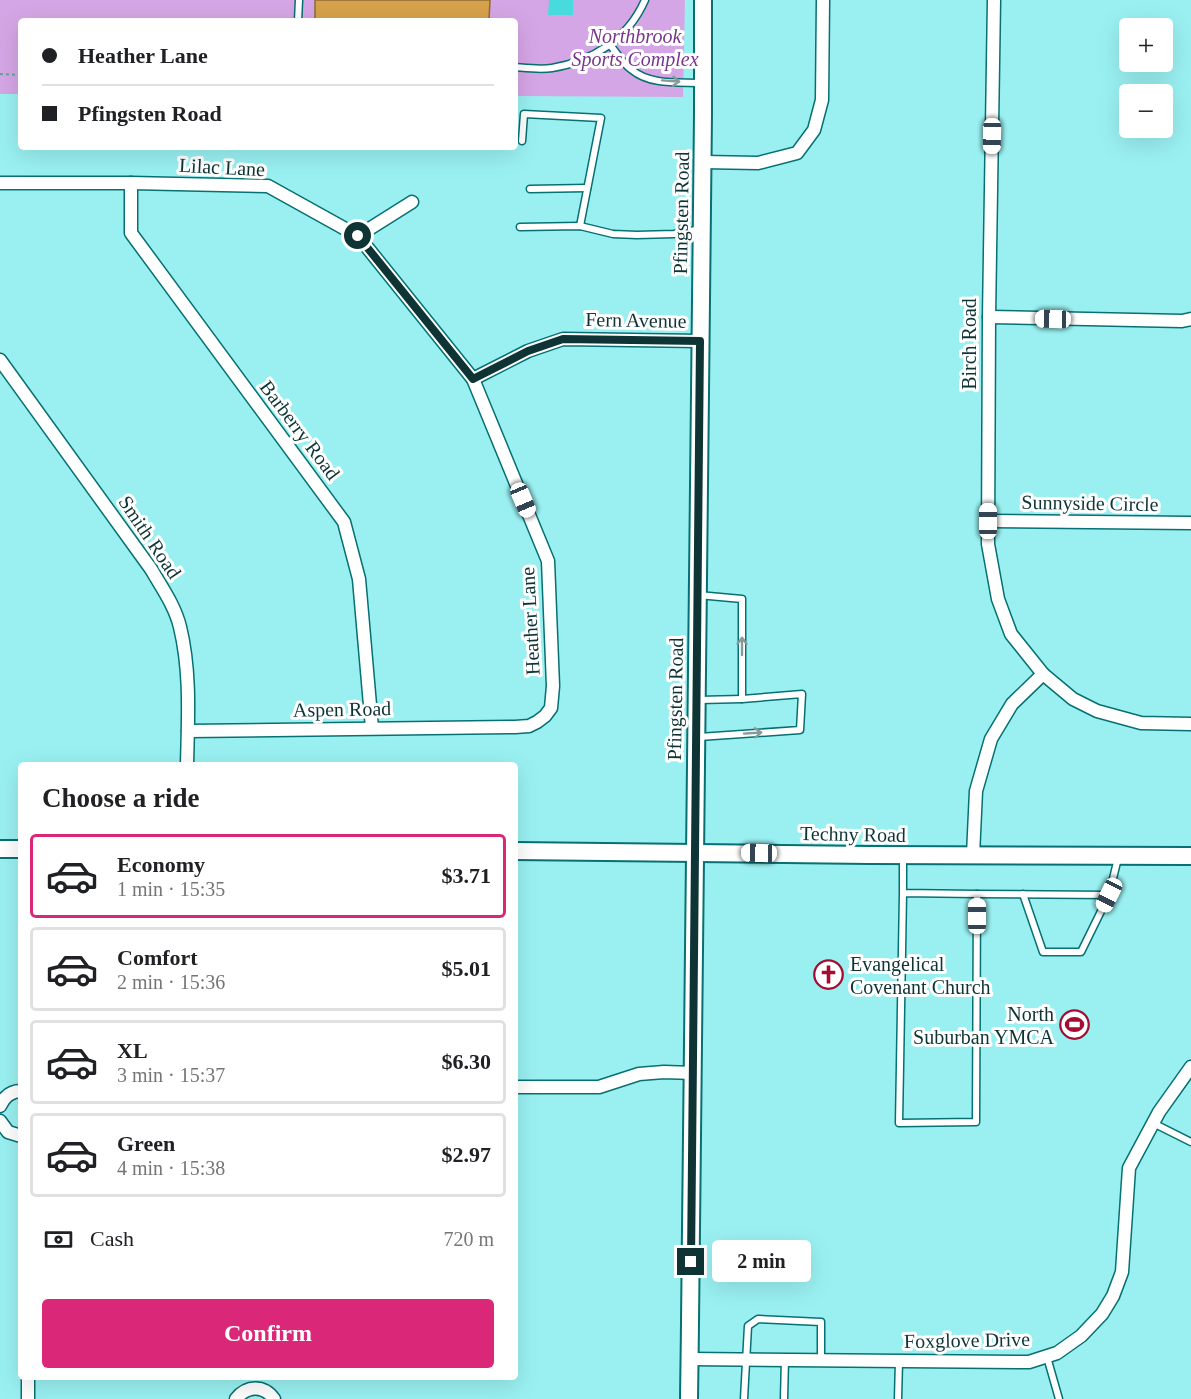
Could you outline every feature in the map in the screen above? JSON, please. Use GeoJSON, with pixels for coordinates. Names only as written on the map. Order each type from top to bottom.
{"type":"FeatureCollection","features":[{"type":"Feature","properties":{"kind":"main road","name":"Pfingsten Road"},"geometry":{"type":"LineString","coordinates":[[690,1399],[703,0]]}},
{"type":"Feature","properties":{"kind":"main road"},"geometry":{"type":"LineString","coordinates":[[0,849],[18,849]]}},
{"type":"Feature","properties":{"kind":"main road","name":"Techny Road"},"geometry":{"type":"LineString","coordinates":[[518,851],[1191,856]]}},
{"type":"Feature","properties":{"kind":"street"},"geometry":{"type":"LineString","coordinates":[[703,162],[758,163],[797,153],[814,130],[822,100],[823,0]]}},
{"type":"Feature","properties":{"kind":"street","name":"Birch Road"},"geometry":{"type":"LineString","coordinates":[[994,0],[988,544],[998,599],[1011,634],[1043,674],[1073,699],[1097,711],[1142,723],[1191,724]]}},
{"type":"Feature","properties":{"kind":"street","name":"Lilac Lane"},"geometry":{"type":"LineString","coordinates":[[0,183],[268,186],[358,236]]}},
{"type":"Feature","properties":{"kind":"street","name":"Barberry Road"},"geometry":{"type":"LineString","coordinates":[[131,183],[131,233],[344,522],[358,579],[372,728]]}},
{"type":"Feature","properties":{"kind":"street"},"geometry":{"type":"LineString","coordinates":[[358,236],[412,202]]}},
{"type":"Feature","properties":{"kind":"street","name":"Heather Lane"},"geometry":{"type":"LineString","coordinates":[[358,236],[473,379],[548,561],[553,686],[551,708],[546,716],[529,726],[496,727]]}},
{"type":"Feature","properties":{"kind":"street"},"geometry":{"type":"LineString","coordinates":[[989,317],[1182,321],[1191,319]]}},
{"type":"Feature","properties":{"kind":"street","name":"Fern Avenue"},"geometry":{"type":"LineString","coordinates":[[473,379],[528,351],[563,339],[700,341]]}},
{"type":"Feature","properties":{"kind":"street","name":"Smith Road"},"geometry":{"type":"LineString","coordinates":[[0,360],[151,569],[169,601],[179,626],[188,685],[187,762]]}},
{"type":"Feature","properties":{"kind":"street","name":"Sunnyside Circle"},"geometry":{"type":"LineString","coordinates":[[988,521],[1191,523]]}},
{"type":"Feature","properties":{"kind":"street"},"geometry":{"type":"LineString","coordinates":[[973,855],[976,791],[991,739],[1012,704],[1043,674]]}},
{"type":"Feature","properties":{"kind":"street","name":"Aspen Road"},"geometry":{"type":"LineString","coordinates":[[188,731],[496,727]]}},
{"type":"Feature","properties":{"kind":"street","name":"Foxglove Drive"},"geometry":{"type":"LineString","coordinates":[[690,1359],[1029,1362],[1057,1353],[1082,1336],[1102,1314],[1113,1296],[1122,1272],[1129,1168],[1158,1112],[1191,1067]]}},
{"type":"Feature","properties":{"kind":"street"},"geometry":{"type":"LineString","coordinates":[[518,1087],[599,1087],[639,1074],[694,1073]]}},
{"type":"Feature","properties":{"kind":"street"},"geometry":{"type":"LineString","coordinates":[[0,1106],[5,1097],[18,1091]]}},
{"type":"Feature","properties":{"kind":"street"},"geometry":{"type":"LineString","coordinates":[[0,1121],[8,1132],[18,1135]]}},
{"type":"Feature","properties":{"kind":"street"},"geometry":{"type":"LineString","coordinates":[[28,1380],[28,1399]]}},
{"type":"Feature","properties":{"kind":"street"},"geometry":{"type":"LineString","coordinates":[[236,1399],[244,1391],[254,1388],[265,1390],[274,1399]]}},
{"type":"Feature","properties":{"kind":"lane"},"geometry":{"type":"LineString","coordinates":[[298,18],[299,0]]}},
{"type":"Feature","properties":{"kind":"lane"},"geometry":{"type":"LineString","coordinates":[[518,67],[551,68],[588,57],[610,45],[634,21],[645,0]]}},
{"type":"Feature","properties":{"kind":"lane"},"geometry":{"type":"LineString","coordinates":[[610,45],[631,70],[650,80],[703,84]]}},
{"type":"Feature","properties":{"kind":"lane"},"geometry":{"type":"LineString","coordinates":[[522,141],[524,114],[601,118],[580,226]]}},
{"type":"Feature","properties":{"kind":"lane"},"geometry":{"type":"LineString","coordinates":[[530,189],[587,188]]}},
{"type":"Feature","properties":{"kind":"lane"},"geometry":{"type":"LineString","coordinates":[[520,227],[580,226],[613,234],[637,235],[674,234],[702,229]]}},
{"type":"Feature","properties":{"kind":"lane"},"geometry":{"type":"LineString","coordinates":[[697,595],[742,599],[742,699]]}},
{"type":"Feature","properties":{"kind":"lane"},"geometry":{"type":"LineString","coordinates":[[695,737],[800,730],[802,694],[696,701]]}},
{"type":"Feature","properties":{"kind":"lane"},"geometry":{"type":"LineString","coordinates":[[903,855],[899,1123],[976,1122],[977,894]]}},
{"type":"Feature","properties":{"kind":"lane"},"geometry":{"type":"LineString","coordinates":[[1023,894],[1043,952],[1081,952],[1109,895],[1118,856]]}},
{"type":"Feature","properties":{"kind":"lane"},"geometry":{"type":"LineString","coordinates":[[903,893],[1109,895]]}},
{"type":"Feature","properties":{"kind":"lane"},"geometry":{"type":"LineString","coordinates":[[1153,1123],[1191,1142]]}},
{"type":"Feature","properties":{"kind":"lane"},"geometry":{"type":"LineString","coordinates":[[744,1399],[748,1326],[758,1319],[821,1322],[821,1360]]}},
{"type":"Feature","properties":{"kind":"lane"},"geometry":{"type":"LineString","coordinates":[[1047,1356],[1059,1399]]}},
{"type":"Feature","properties":{"kind":"lane"},"geometry":{"type":"LineString","coordinates":[[784,1399],[785,1359]]}},
{"type":"Feature","properties":{"kind":"lane"},"geometry":{"type":"LineString","coordinates":[[898,1399],[899,1361]]}},
{"type":"Feature","properties":{"kind":"path"},"geometry":{"type":"LineString","coordinates":[[0,74],[18,75]]}},
{"type":"Feature","properties":{"kind":"green space","name":"Northbrook Sports Complex"},"geometry":{"type":"Polygon","coordinates":[[[0,0],[685,0],[683,97],[518,96],[518,18],[18,18],[18,94],[0,94],[0,0]]]}},
{"type":"Feature","properties":{"kind":"water"},"geometry":{"type":"Polygon","coordinates":[[[549,0],[573,0],[573,15],[548,15],[549,0]]]}},
{"type":"Feature","properties":{"kind":"building"},"geometry":{"type":"Polygon","coordinates":[[[315,0],[490,0],[489,18],[315,18],[315,0]]]}},
{"type":"Feature","properties":{"kind":"place","name":"Evangelical Covenant Church"},"geometry":{"type":"Point","coordinates":[829,975]}},
{"type":"Feature","properties":{"kind":"place","name":"North Suburban YMCA"},"geometry":{"type":"Point","coordinates":[1075,1025]}},
{"type":"Feature","properties":{"kind":"route"},"geometry":{"type":"LineString","coordinates":[[358,236],[473,379],[528,351],[563,339],[700,341],[691,1262]]}}]}
